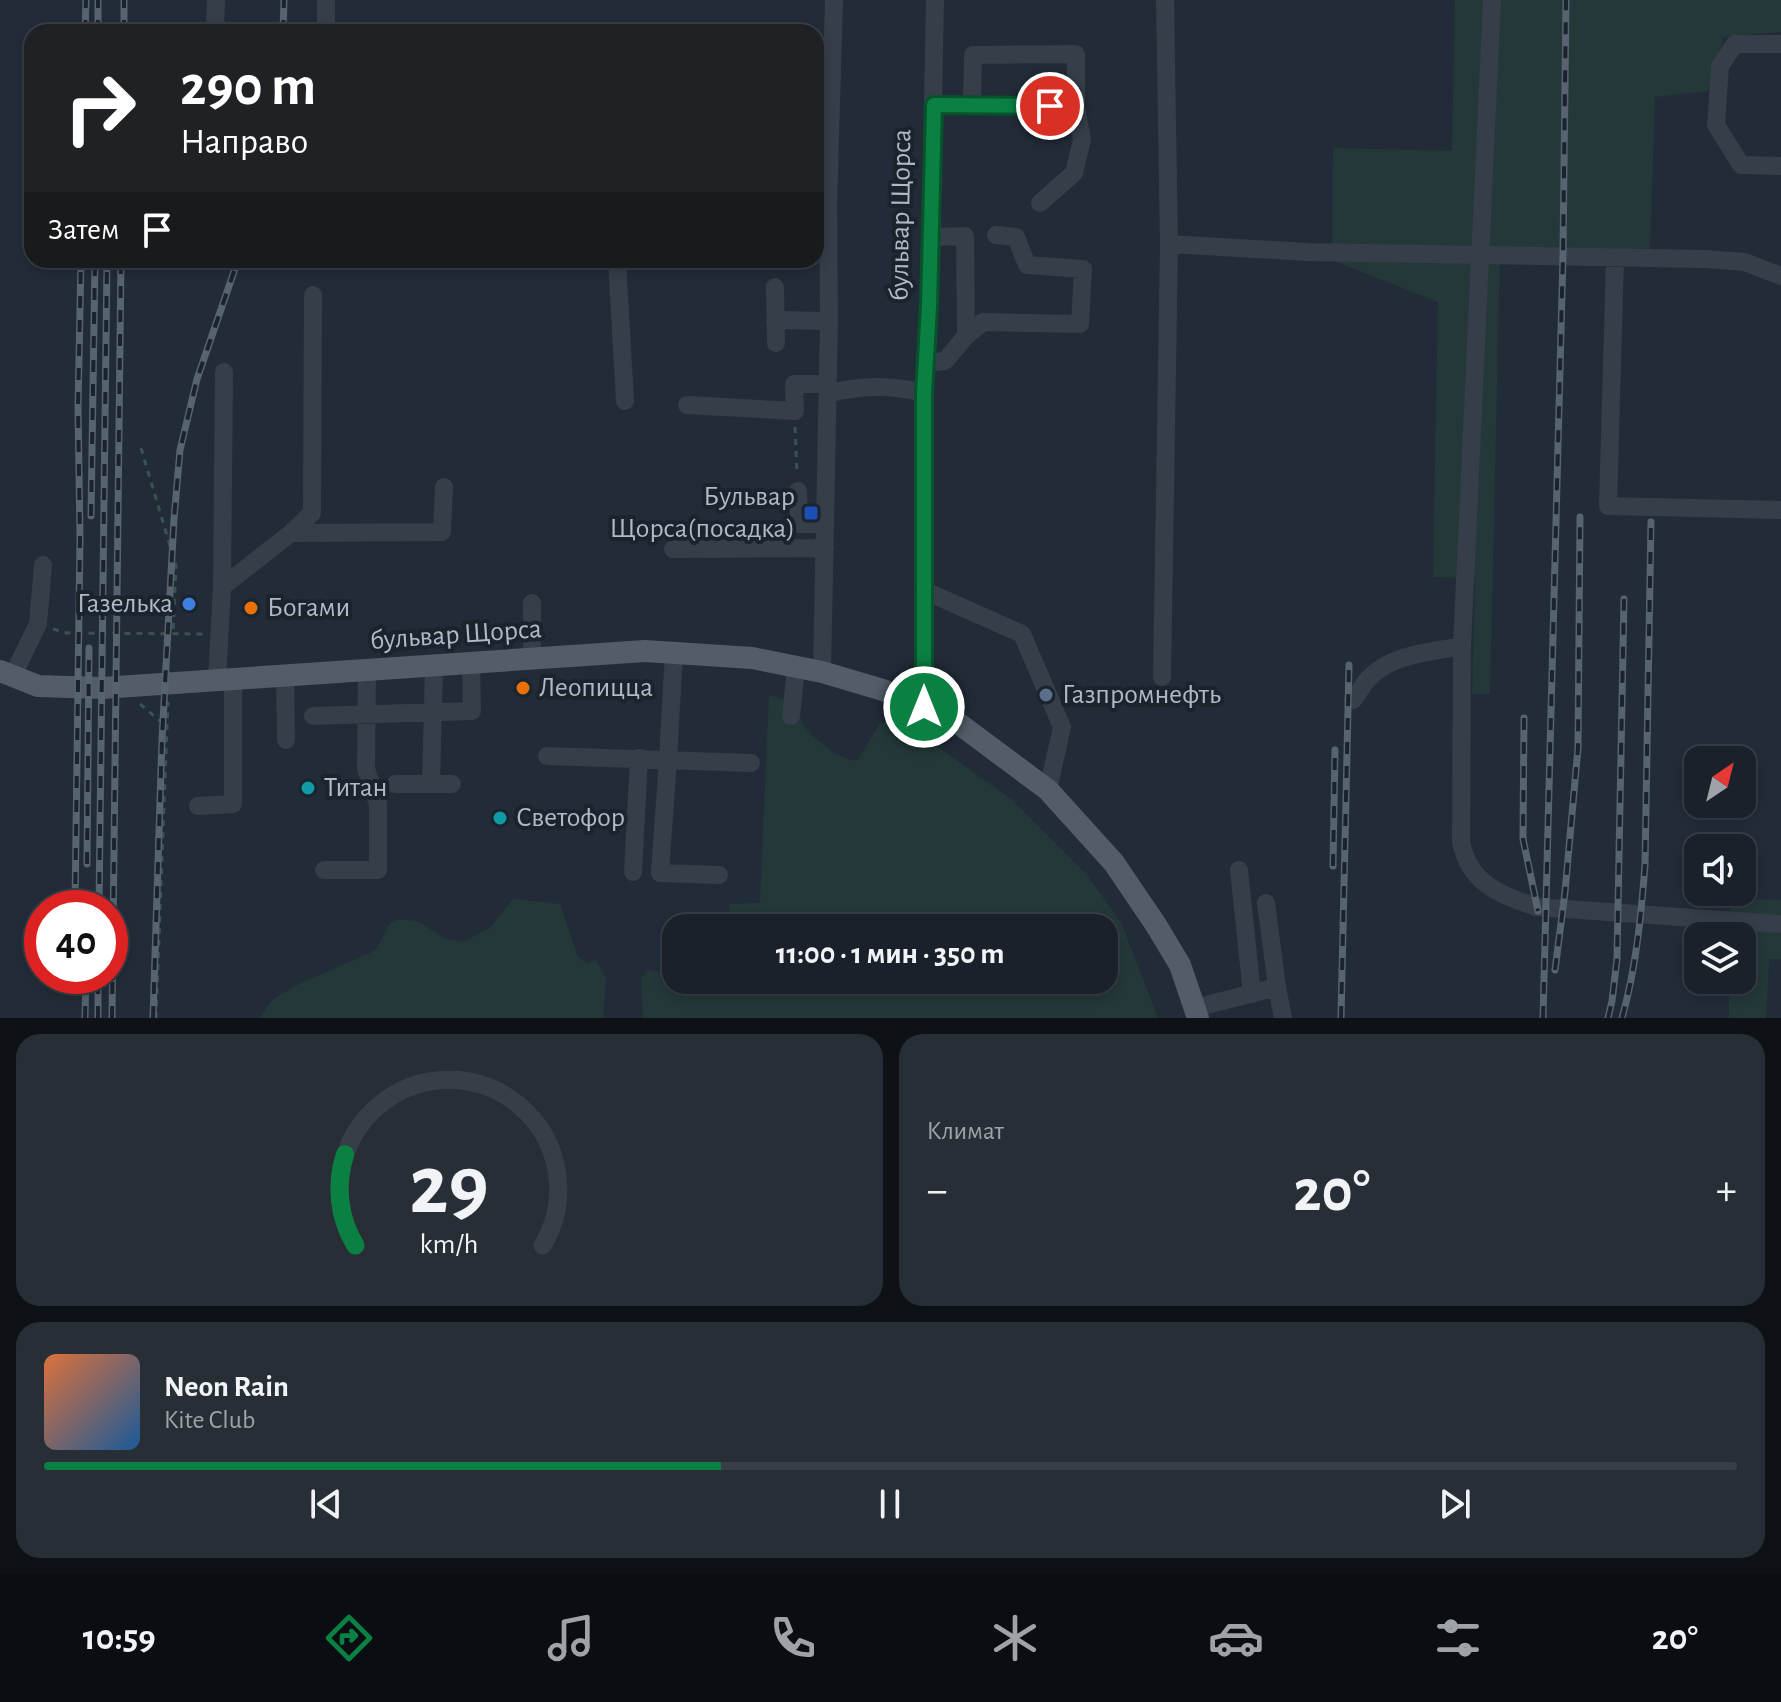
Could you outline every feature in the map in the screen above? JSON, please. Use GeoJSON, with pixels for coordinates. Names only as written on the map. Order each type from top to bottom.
{"type":"FeatureCollection","features":[{"type":"Feature","properties":{"kind":"main road","name":"бульвар Щорса"},"geometry":{"type":"LineString","coordinates":[[6,674],[38,686],[116,687],[645,651],[674,652],[752,658],[822,672],[883,690],[924,707]]}},
{"type":"Feature","properties":{"kind":"main road"},"geometry":{"type":"LineString","coordinates":[[924,707],[950,717],[1048,790],[1114,863],[1180,965],[1196,1013]]}},
{"type":"Feature","properties":{"kind":"street"},"geometry":{"type":"LineString","coordinates":[[215,24],[216,0]]}},
{"type":"Feature","properties":{"kind":"street"},"geometry":{"type":"LineString","coordinates":[[326,0],[326,24]]}},
{"type":"Feature","properties":{"kind":"street"},"geometry":{"type":"LineString","coordinates":[[824,170],[834,0]]}},
{"type":"Feature","properties":{"kind":"street","name":"бульвар Щорса"},"geometry":{"type":"LineString","coordinates":[[924,707],[924,393],[931,237],[935,0]]}},
{"type":"Feature","properties":{"kind":"street"},"geometry":{"type":"LineString","coordinates":[[1162,677],[1169,244],[1165,0]]}},
{"type":"Feature","properties":{"kind":"street"},"geometry":{"type":"LineString","coordinates":[[1492,0],[1462,646],[1461,841],[1467,863],[1483,882],[1518,901],[1537,907],[1781,924]]}},
{"type":"Feature","properties":{"kind":"street"},"geometry":{"type":"LineString","coordinates":[[1781,44],[1735,44],[1720,66],[1716,125],[1741,165],[1781,166]]}},
{"type":"Feature","properties":{"kind":"street"},"geometry":{"type":"LineString","coordinates":[[972,105],[973,55],[1076,54],[1076,107],[1082,140],[1074,173],[1040,203]]}},
{"type":"Feature","properties":{"kind":"street"},"geometry":{"type":"LineString","coordinates":[[934,105],[1076,107]]}},
{"type":"Feature","properties":{"kind":"street"},"geometry":{"type":"LineString","coordinates":[[926,363],[945,361],[966,336],[983,322],[1080,324],[1083,269],[1027,265],[1016,237],[996,235]]}},
{"type":"Feature","properties":{"kind":"street"},"geometry":{"type":"LineString","coordinates":[[931,237],[965,236],[966,336]]}},
{"type":"Feature","properties":{"kind":"street"},"geometry":{"type":"LineString","coordinates":[[822,672],[829,321],[824,237]]}},
{"type":"Feature","properties":{"kind":"street"},"geometry":{"type":"LineString","coordinates":[[1169,244],[1307,252],[1563,255],[1745,262],[1781,276]]}},
{"type":"Feature","properties":{"kind":"street"},"geometry":{"type":"LineString","coordinates":[[1615,258],[1608,506],[1781,510]]}},
{"type":"Feature","properties":{"kind":"street"},"geometry":{"type":"LineString","coordinates":[[617,268],[625,401]]}},
{"type":"Feature","properties":{"kind":"street"},"geometry":{"type":"LineString","coordinates":[[775,287],[776,343]]}},
{"type":"Feature","properties":{"kind":"street"},"geometry":{"type":"LineString","coordinates":[[222,587],[312,513],[313,295]]}},
{"type":"Feature","properties":{"kind":"street"},"geometry":{"type":"LineString","coordinates":[[775,320],[829,321]]}},
{"type":"Feature","properties":{"kind":"street"},"geometry":{"type":"LineString","coordinates":[[198,806],[233,804],[220,635],[224,372]]}},
{"type":"Feature","properties":{"kind":"street"},"geometry":{"type":"LineString","coordinates":[[687,405],[795,411],[794,384],[828,389],[902,387],[924,393]]}},
{"type":"Feature","properties":{"kind":"street"},"geometry":{"type":"LineString","coordinates":[[291,533],[442,532],[444,487]]}},
{"type":"Feature","properties":{"kind":"street"},"geometry":{"type":"LineString","coordinates":[[798,491],[799,524],[825,524]]}},
{"type":"Feature","properties":{"kind":"street"},"geometry":{"type":"LineString","coordinates":[[673,549],[825,548]]}},
{"type":"Feature","properties":{"kind":"street"},"geometry":{"type":"LineString","coordinates":[[6,674],[38,624],[43,565]]}},
{"type":"Feature","properties":{"kind":"street"},"geometry":{"type":"LineString","coordinates":[[923,590],[1022,634],[1062,727],[1048,790]]}},
{"type":"Feature","properties":{"kind":"street"},"geometry":{"type":"LineString","coordinates":[[532,603],[532,659]]}},
{"type":"Feature","properties":{"kind":"street"},"geometry":{"type":"LineString","coordinates":[[1353,700],[1369,678],[1387,665],[1409,655],[1462,646]]}},
{"type":"Feature","properties":{"kind":"street"},"geometry":{"type":"LineString","coordinates":[[674,652],[660,873],[719,875]]}},
{"type":"Feature","properties":{"kind":"street"},"geometry":{"type":"LineString","coordinates":[[313,716],[472,711],[471,664]]}},
{"type":"Feature","properties":{"kind":"street"},"geometry":{"type":"LineString","coordinates":[[431,784],[434,666]]}},
{"type":"Feature","properties":{"kind":"street"},"geometry":{"type":"LineString","coordinates":[[791,716],[796,667]]}},
{"type":"Feature","properties":{"kind":"street"},"geometry":{"type":"LineString","coordinates":[[324,870],[378,870],[378,804],[366,769],[367,671]]}},
{"type":"Feature","properties":{"kind":"street"},"geometry":{"type":"LineString","coordinates":[[285,676],[286,740]]}},
{"type":"Feature","properties":{"kind":"street"},"geometry":{"type":"LineString","coordinates":[[547,756],[751,763]]}},
{"type":"Feature","properties":{"kind":"street"},"geometry":{"type":"LineString","coordinates":[[633,872],[639,758]]}},
{"type":"Feature","properties":{"kind":"street"},"geometry":{"type":"LineString","coordinates":[[395,784],[452,784]]}},
{"type":"Feature","properties":{"kind":"street"},"geometry":{"type":"LineString","coordinates":[[1239,870],[1252,994]]}},
{"type":"Feature","properties":{"kind":"street"},"geometry":{"type":"LineString","coordinates":[[1266,903],[1283,1018]]}},
{"type":"Feature","properties":{"kind":"street"},"geometry":{"type":"LineString","coordinates":[[1196,1013],[1277,987]]}},
{"type":"Feature","properties":{"kind":"path"},"geometry":{"type":"LineString","coordinates":[[795,411],[798,491]]}},
{"type":"Feature","properties":{"kind":"path"},"geometry":{"type":"LineString","coordinates":[[141,448],[176,566],[173,634]]}},
{"type":"Feature","properties":{"kind":"path"},"geometry":{"type":"LineString","coordinates":[[38,624],[67,633],[220,635]]}},
{"type":"Feature","properties":{"kind":"path"},"geometry":{"type":"LineString","coordinates":[[156,1018],[169,683]]}},
{"type":"Feature","properties":{"kind":"path"},"geometry":{"type":"LineString","coordinates":[[116,687],[167,727]]}},
{"type":"Feature","properties":{"kind":"green space"},"geometry":{"type":"Polygon","coordinates":[[[1455,0],[1781,0],[1781,32],[1724,37],[1708,91],[1655,97],[1650,250],[1500,250],[1490,694],[1472,694],[1475,578],[1433,577],[1438,302],[1332,260],[1333,148],[1452,151],[1455,0]]]}},
{"type":"Feature","properties":{"kind":"green space"},"geometry":{"type":"Polygon","coordinates":[[[769,695],[793,705],[809,733],[844,758],[858,760],[880,723],[891,723],[930,741],[1012,800],[1086,874],[1115,914],[730,914],[729,904],[760,903],[769,695]]]}},
{"type":"Feature","properties":{"kind":"green space"},"geometry":{"type":"Polygon","coordinates":[[[513,899],[560,904],[578,957],[587,963],[596,960],[606,979],[603,1018],[259,1018],[272,1000],[299,984],[376,950],[390,923],[399,919],[420,922],[445,939],[464,942],[491,927],[513,899]]]}},
{"type":"Feature","properties":{"kind":"green space"},"geometry":{"type":"Polygon","coordinates":[[[1756,899],[1781,900],[1781,959],[1769,959],[1766,1018],[1729,1018],[1729,994],[1756,994],[1756,922],[1730,922],[1731,906],[1756,906],[1756,899]]]}},
{"type":"Feature","properties":{"kind":"green space"},"geometry":{"type":"Polygon","coordinates":[[[1118,918],[1158,1018],[641,1018],[641,979],[648,970],[662,971],[662,994],[1118,994],[1118,918]]]}},
{"type":"Feature","properties":{"kind":"railway"},"geometry":{"type":"LineString","coordinates":[[85,24],[86,0]]}},
{"type":"Feature","properties":{"kind":"railway"},"geometry":{"type":"LineString","coordinates":[[98,0],[98,24]]}},
{"type":"Feature","properties":{"kind":"railway"},"geometry":{"type":"LineString","coordinates":[[124,0],[124,24]]}},
{"type":"Feature","properties":{"kind":"railway"},"geometry":{"type":"LineString","coordinates":[[283,24],[284,0]]}},
{"type":"Feature","properties":{"kind":"railway"},"geometry":{"type":"LineString","coordinates":[[1543,1018],[1563,255],[1566,0]]}},
{"type":"Feature","properties":{"kind":"railway"},"geometry":{"type":"LineString","coordinates":[[75,890],[81,268]]}},
{"type":"Feature","properties":{"kind":"railway"},"geometry":{"type":"LineString","coordinates":[[91,516],[95,268]]}},
{"type":"Feature","properties":{"kind":"railway"},"geometry":{"type":"LineString","coordinates":[[99,890],[107,268]]}},
{"type":"Feature","properties":{"kind":"railway"},"geometry":{"type":"LineString","coordinates":[[112,1018],[121,268]]}},
{"type":"Feature","properties":{"kind":"railway"},"geometry":{"type":"LineString","coordinates":[[153,1018],[162,739],[180,450],[197,379],[235,268]]}},
{"type":"Feature","properties":{"kind":"railway"},"geometry":{"type":"LineString","coordinates":[[1555,970],[1578,748],[1580,517]]}},
{"type":"Feature","properties":{"kind":"railway"},"geometry":{"type":"LineString","coordinates":[[1622,1018],[1637,942],[1645,865],[1651,522]]}},
{"type":"Feature","properties":{"kind":"railway"},"geometry":{"type":"LineString","coordinates":[[1608,1018],[1617,959],[1624,599]]}},
{"type":"Feature","properties":{"kind":"railway"},"geometry":{"type":"LineString","coordinates":[[87,864],[89,648]]}},
{"type":"Feature","properties":{"kind":"railway"},"geometry":{"type":"LineString","coordinates":[[1341,1018],[1349,665]]}},
{"type":"Feature","properties":{"kind":"railway"},"geometry":{"type":"LineString","coordinates":[[1524,718],[1523,839],[1538,911]]}},
{"type":"Feature","properties":{"kind":"railway"},"geometry":{"type":"LineString","coordinates":[[1333,866],[1335,750]]}},
{"type":"Feature","properties":{"kind":"railway"},"geometry":{"type":"LineString","coordinates":[[85,1018],[86,994]]}},
{"type":"Feature","properties":{"kind":"railway"},"geometry":{"type":"LineString","coordinates":[[98,994],[98,1018]]}},
{"type":"Feature","properties":{"kind":"place","name":"Бульвар Щорса(посадка)"},"geometry":{"type":"Point","coordinates":[811,513]}},
{"type":"Feature","properties":{"kind":"place","name":"Газелька"},"geometry":{"type":"Point","coordinates":[189,604]}},
{"type":"Feature","properties":{"kind":"place","name":"Богами"},"geometry":{"type":"Point","coordinates":[251,608]}},
{"type":"Feature","properties":{"kind":"place","name":"Леопицца"},"geometry":{"type":"Point","coordinates":[523,688]}},
{"type":"Feature","properties":{"kind":"place","name":"Газпромнефть"},"geometry":{"type":"Point","coordinates":[1046,695]}},
{"type":"Feature","properties":{"kind":"place","name":"Титан"},"geometry":{"type":"Point","coordinates":[308,788]}},
{"type":"Feature","properties":{"kind":"place","name":"Светофор"},"geometry":{"type":"Point","coordinates":[500,818]}},
{"type":"Feature","properties":{"kind":"route"},"geometry":{"type":"LineString","coordinates":[[924,707],[924,393],[934,105],[1050,106]]}}]}
